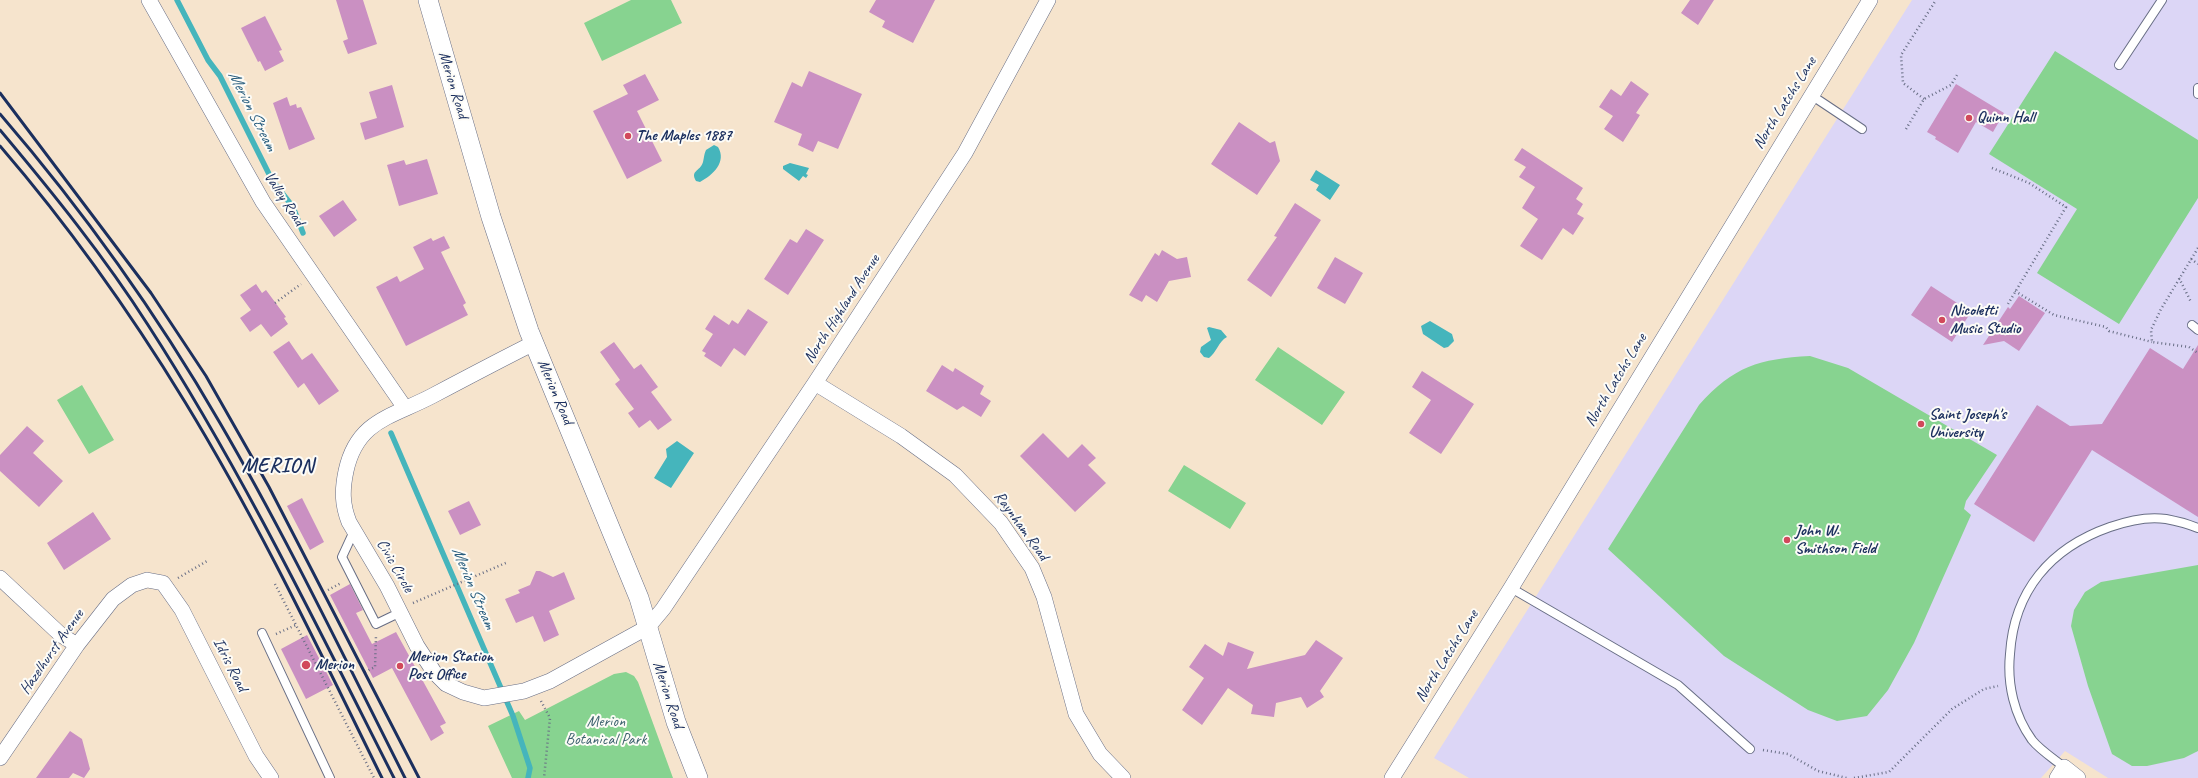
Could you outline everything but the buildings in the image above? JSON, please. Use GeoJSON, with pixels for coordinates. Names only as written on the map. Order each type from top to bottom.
{"type":"FeatureCollection","features":[{"type":"Feature","properties":{"kind":"street","name":"Valley Road"},"geometry":{"type":"LineString","coordinates":[[149,0],[246,174],[313,275],[405,408]]}},
{"type":"Feature","properties":{"kind":"street","name":"Merion Road"},"geometry":{"type":"LineString","coordinates":[[428,0],[491,217],[534,343],[639,598],[676,722],[698,778]]}},
{"type":"Feature","properties":{"kind":"street","name":"North Highland Avenue"},"geometry":{"type":"LineString","coordinates":[[648,628],[663,609],[815,383],[965,153],[1048,0]]}},
{"type":"Feature","properties":{"kind":"street","name":"North Latchs Lane"},"geometry":{"type":"LineString","coordinates":[[1392,778],[1511,588],[1811,94],[1870,0]]}},
{"type":"Feature","properties":{"kind":"street","name":"Civic Circle"},"geometry":{"type":"LineString","coordinates":[[534,343],[380,421],[365,433],[354,446],[350,454],[342,488],[345,511],[354,531],[434,672],[446,684],[463,692],[484,698],[534,687],[550,681],[648,628]]}},
{"type":"Feature","properties":{"kind":"street","name":"Raynham Road"},"geometry":{"type":"LineString","coordinates":[[815,383],[901,436],[955,475],[1001,523],[1032,568],[1044,597],[1076,714],[1100,754],[1123,778]]}},
{"type":"Feature","properties":{"kind":"street"},"geometry":{"type":"LineString","coordinates":[[0,578],[56,630],[77,645]]}},
{"type":"Feature","properties":{"kind":"street","name":"Hazelhurst Avenue"},"geometry":{"type":"LineString","coordinates":[[0,758],[77,645],[113,599],[132,586],[147,580]]}},
{"type":"Feature","properties":{"kind":"street","name":"Idris Road"},"geometry":{"type":"LineString","coordinates":[[147,580],[163,583],[182,610],[256,756],[271,778]]}},
{"type":"Feature","properties":{"kind":"street"},"geometry":{"type":"LineString","coordinates":[[2060,773],[2078,778]]}},
{"type":"Feature","properties":{"kind":"lane"},"geometry":{"type":"LineString","coordinates":[[2119,65],[2162,0]]}},
{"type":"Feature","properties":{"kind":"lane"},"geometry":{"type":"LineString","coordinates":[[2198,88],[2198,94]]}},
{"type":"Feature","properties":{"kind":"lane"},"geometry":{"type":"LineString","coordinates":[[1811,94],[1862,130]]}},
{"type":"Feature","properties":{"kind":"lane"},"geometry":{"type":"LineString","coordinates":[[2060,773],[2033,742],[2024,728],[2018,715],[2010,684],[2010,648],[2015,619],[2027,590],[2048,564],[2081,540],[2120,524],[2143,519],[2165,519],[2198,528]]}},
{"type":"Feature","properties":{"kind":"lane"},"geometry":{"type":"LineString","coordinates":[[354,531],[342,556],[376,624],[400,611]]}},
{"type":"Feature","properties":{"kind":"lane"},"geometry":{"type":"LineString","coordinates":[[1511,588],[1678,685],[1750,749]]}},
{"type":"Feature","properties":{"kind":"lane"},"geometry":{"type":"LineString","coordinates":[[263,636],[330,778]]}},
{"type":"Feature","properties":{"kind":"path"},"geometry":{"type":"LineString","coordinates":[[1924,99],[1903,83],[1901,55],[1936,0]]}},
{"type":"Feature","properties":{"kind":"path"},"geometry":{"type":"LineString","coordinates":[[1906,129],[1924,99],[1951,85],[1957,75]]}},
{"type":"Feature","properties":{"kind":"path"},"geometry":{"type":"LineString","coordinates":[[1992,168],[2029,183],[2066,207],[2008,304]]}},
{"type":"Feature","properties":{"kind":"path"},"geometry":{"type":"LineString","coordinates":[[2152,342],[2150,330],[2179,278],[2198,248]]}},
{"type":"Feature","properties":{"kind":"path"},"geometry":{"type":"LineString","coordinates":[[2191,259],[2198,264]]}},
{"type":"Feature","properties":{"kind":"path"},"geometry":{"type":"LineString","coordinates":[[276,303],[313,275]]}},
{"type":"Feature","properties":{"kind":"path"},"geometry":{"type":"LineString","coordinates":[[2179,278],[2190,302]]}},
{"type":"Feature","properties":{"kind":"path"},"geometry":{"type":"LineString","coordinates":[[2015,291],[2054,314],[2106,327],[2109,331],[2152,342],[2189,347],[2198,353]]}},
{"type":"Feature","properties":{"kind":"path"},"geometry":{"type":"LineString","coordinates":[[177,579],[207,561]]}},
{"type":"Feature","properties":{"kind":"path"},"geometry":{"type":"LineString","coordinates":[[400,611],[508,562]]}},
{"type":"Feature","properties":{"kind":"path"},"geometry":{"type":"LineString","coordinates":[[275,584],[374,778]]}},
{"type":"Feature","properties":{"kind":"path"},"geometry":{"type":"LineString","coordinates":[[365,672],[375,667],[376,624]]}},
{"type":"Feature","properties":{"kind":"path"},"geometry":{"type":"LineString","coordinates":[[263,636],[296,625]]}},
{"type":"Feature","properties":{"kind":"path"},"geometry":{"type":"LineString","coordinates":[[1854,778],[1889,772],[1952,709],[1984,689],[2010,684]]}},
{"type":"Feature","properties":{"kind":"path"},"geometry":{"type":"LineString","coordinates":[[534,687],[550,718],[544,778]]}},
{"type":"Feature","properties":{"kind":"path"},"geometry":{"type":"LineString","coordinates":[[1750,749],[1788,754],[1818,771],[1847,778]]}},
{"type":"Feature","properties":{"kind":"shaded area","name":"Saint Joseph's University"},"geometry":{"type":"Polygon","coordinates":[[[1912,0],[2198,0],[2198,778],[2108,778],[2065,751],[2041,778],[1469,778],[1434,758],[1912,0]]]}},
{"type":"Feature","properties":{"kind":"green space"},"geometry":{"type":"Polygon","coordinates":[[[631,0],[671,0],[682,23],[602,61],[584,23],[631,0]]]}},
{"type":"Feature","properties":{"kind":"green space"},"geometry":{"type":"Polygon","coordinates":[[[2055,51],[2198,140],[2198,198],[2119,324],[2037,273],[2077,209],[1989,154],[2055,51]]]}},
{"type":"Feature","properties":{"kind":"green space"},"geometry":{"type":"Polygon","coordinates":[[[1278,347],[1345,392],[1322,425],[1255,380],[1278,347]]]}},
{"type":"Feature","properties":{"kind":"green space","name":"John W. Smithson Field"},"geometry":{"type":"Polygon","coordinates":[[[1810,356],[1848,368],[1997,455],[1966,501],[1964,509],[1971,515],[1914,643],[1888,690],[1867,716],[1837,721],[1808,710],[1724,656],[1608,549],[1699,405],[1712,392],[1724,381],[1748,367],[1776,359],[1810,356]]]}},
{"type":"Feature","properties":{"kind":"green space"},"geometry":{"type":"Polygon","coordinates":[[[82,385],[114,440],[89,454],[57,400],[82,385]]]}},
{"type":"Feature","properties":{"kind":"green space"},"geometry":{"type":"Polygon","coordinates":[[[1184,465],[1246,503],[1230,529],[1168,491],[1184,465]]]}},
{"type":"Feature","properties":{"kind":"green space"},"geometry":{"type":"Polygon","coordinates":[[[2198,565],[2198,751],[2184,758],[2147,766],[2132,766],[2112,754],[2088,686],[2071,626],[2074,610],[2085,592],[2101,582],[2198,565]]]}},
{"type":"Feature","properties":{"kind":"green space","name":"Merion Botanical Park"},"geometry":{"type":"Polygon","coordinates":[[[626,672],[634,676],[638,682],[673,778],[512,778],[488,726],[519,711],[525,720],[614,674],[626,672]]]}},
{"type":"Feature","properties":{"kind":"water"},"geometry":{"type":"Polygon","coordinates":[[[714,145],[718,147],[720,153],[720,163],[710,176],[700,182],[696,181],[694,175],[702,165],[706,150],[714,145]]]}},
{"type":"Feature","properties":{"kind":"water"},"geometry":{"type":"Polygon","coordinates":[[[790,163],[809,168],[806,178],[803,176],[799,181],[783,169],[783,166],[790,163]]]}},
{"type":"Feature","properties":{"kind":"water"},"geometry":{"type":"Polygon","coordinates":[[[1316,170],[1340,185],[1330,200],[1316,190],[1319,185],[1310,180],[1316,170]]]}},
{"type":"Feature","properties":{"kind":"water"},"geometry":{"type":"Polygon","coordinates":[[[1430,321],[1452,334],[1454,341],[1448,347],[1444,348],[1423,334],[1421,326],[1430,321]]]}},
{"type":"Feature","properties":{"kind":"water"},"geometry":{"type":"Polygon","coordinates":[[[1209,327],[1221,330],[1227,337],[1209,358],[1204,357],[1200,352],[1201,347],[1211,340],[1207,328],[1209,327]]]}},
{"type":"Feature","properties":{"kind":"water"},"geometry":{"type":"Polygon","coordinates":[[[677,441],[694,453],[671,488],[654,478],[667,457],[666,449],[677,441]]]}},
{"type":"Feature","properties":{"kind":"waterway","name":"Merion Stream"},"geometry":{"type":"LineString","coordinates":[[177,0],[208,60],[220,76],[272,180],[293,207],[303,233]]}},
{"type":"Feature","properties":{"kind":"waterway","name":"Merion Stream"},"geometry":{"type":"LineString","coordinates":[[391,433],[513,716],[530,768],[528,778]]}},
{"type":"Feature","properties":{"kind":"railway"},"geometry":{"type":"LineString","coordinates":[[0,93],[151,293],[206,376],[269,487],[419,778]]}},
{"type":"Feature","properties":{"kind":"railway"},"geometry":{"type":"LineString","coordinates":[[0,114],[60,187],[117,263],[171,342],[196,382],[269,510],[405,778]]}},
{"type":"Feature","properties":{"kind":"railway"},"geometry":{"type":"LineString","coordinates":[[0,130],[96,249],[131,299],[182,379],[215,435],[277,548],[394,778]]}},
{"type":"Feature","properties":{"kind":"railway"},"geometry":{"type":"LineString","coordinates":[[0,146],[26,176],[98,270],[143,335],[185,402],[264,541],[382,778]]}},
{"type":"Feature","properties":{"kind":"place","name":"Quinn Hall"},"geometry":{"type":"Point","coordinates":[1969,118]}},
{"type":"Feature","properties":{"kind":"place","name":"The Maples 1887"},"geometry":{"type":"Point","coordinates":[628,136]}},
{"type":"Feature","properties":{"kind":"place","name":"Nicoletti Music Studio"},"geometry":{"type":"Point","coordinates":[1942,320]}},
{"type":"Feature","properties":{"kind":"place","name":"Saint Joseph's University"},"geometry":{"type":"Point","coordinates":[1921,424]}},
{"type":"Feature","properties":{"kind":"place","name":"John W. Smithson Field"},"geometry":{"type":"Point","coordinates":[1787,540]}},
{"type":"Feature","properties":{"kind":"place","name":"Merion"},"geometry":{"type":"Point","coordinates":[306,665]}},
{"type":"Feature","properties":{"kind":"place","name":"Merion Station Post Office"},"geometry":{"type":"Point","coordinates":[400,666]}},
{"type":"Feature","properties":{"kind":"district","name":"MERION"},"geometry":{"type":"Point","coordinates":[278,467]}}]}
